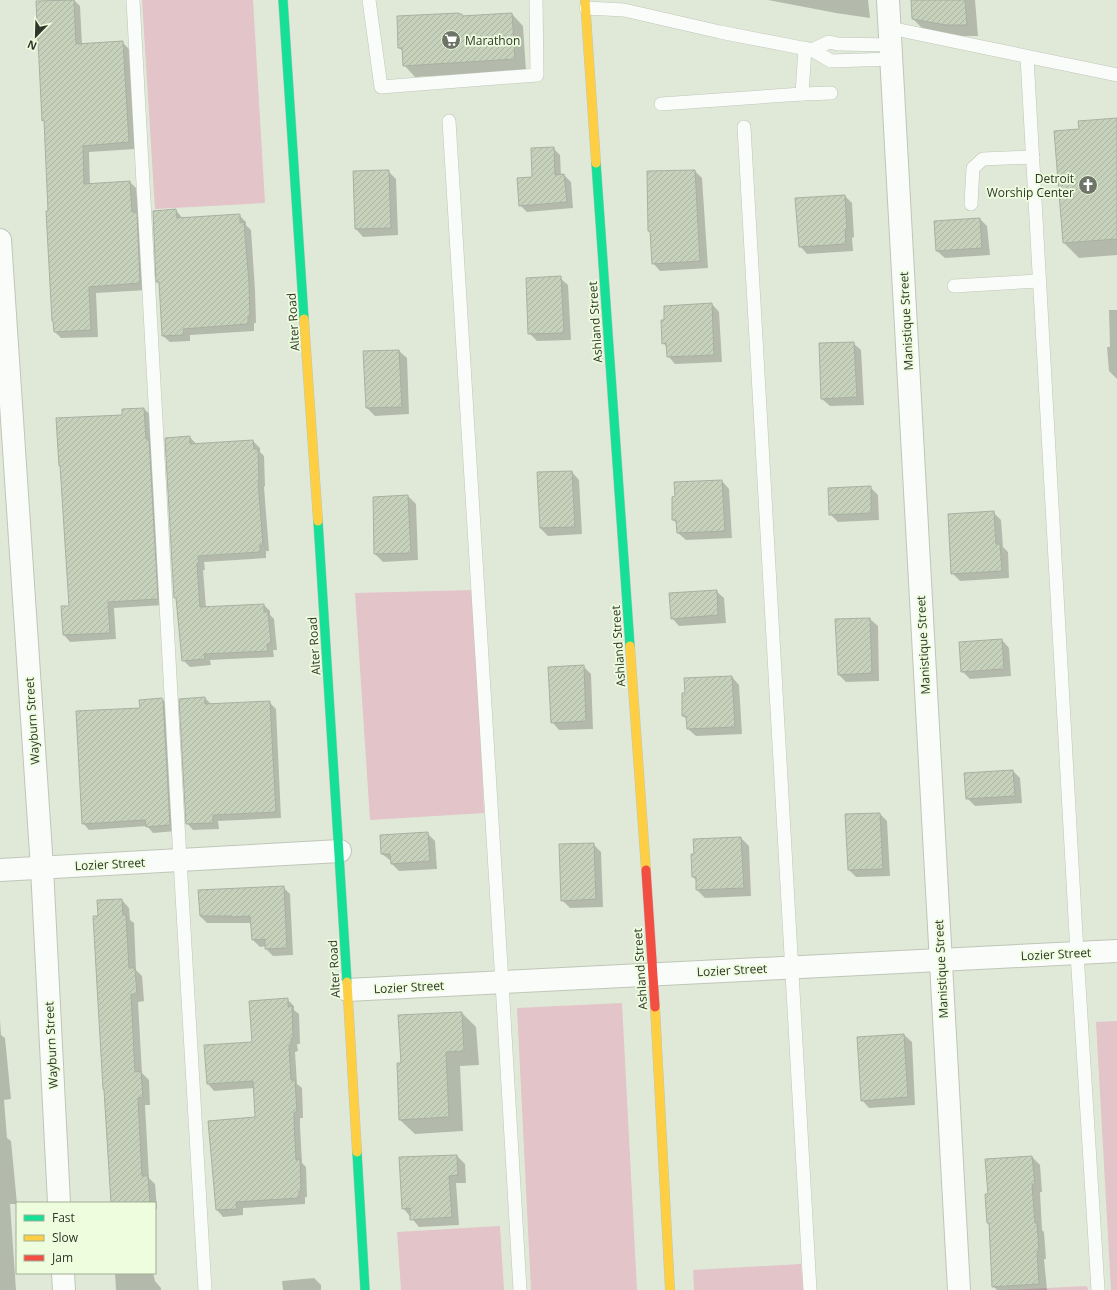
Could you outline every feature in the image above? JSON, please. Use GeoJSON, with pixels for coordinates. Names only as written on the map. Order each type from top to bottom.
{"type":"FeatureCollection","features":[{"type":"Feature","properties":{"kind":"street","name":"Alter Road"},"geometry":{"type":"LineString","coordinates":[[283,0],[340,851],[365,1290]]}},
{"type":"Feature","properties":{"kind":"street","name":"Manistique Street"},"geometry":{"type":"LineString","coordinates":[[888,0],[959,1290]]}},
{"type":"Feature","properties":{"kind":"street","name":"Ashland Street"},"geometry":{"type":"LineString","coordinates":[[585,4],[653,974],[670,1290]]}},
{"type":"Feature","properties":{"kind":"street","name":"Wayburn Street"},"geometry":{"type":"LineString","coordinates":[[0,240],[42,868],[59,1202]]}},
{"type":"Feature","properties":{"kind":"street","name":"Lozier Street"},"geometry":{"type":"LineString","coordinates":[[0,870],[340,851]]}},
{"type":"Feature","properties":{"kind":"street","name":"Lozier Street"},"geometry":{"type":"LineString","coordinates":[[348,990],[1117,951]]}},
{"type":"Feature","properties":{"kind":"street"},"geometry":{"type":"LineString","coordinates":[[63,1274],[64,1290]]}},
{"type":"Feature","properties":{"kind":"lane"},"geometry":{"type":"LineString","coordinates":[[133,0],[205,1290]]}},
{"type":"Feature","properties":{"kind":"lane"},"geometry":{"type":"LineString","coordinates":[[369,0],[381,87],[537,75],[536,0]]}},
{"type":"Feature","properties":{"kind":"lane"},"geometry":{"type":"LineString","coordinates":[[585,4],[624,10],[720,32],[808,49],[831,61],[891,44]]}},
{"type":"Feature","properties":{"kind":"lane"},"geometry":{"type":"LineString","coordinates":[[808,49],[829,42],[838,44],[891,44],[1027,57],[1117,76]]}},
{"type":"Feature","properties":{"kind":"lane"},"geometry":{"type":"LineString","coordinates":[[802,94],[808,49]]}},
{"type":"Feature","properties":{"kind":"lane"},"geometry":{"type":"LineString","coordinates":[[1027,57],[1077,953],[1098,1290]]}},
{"type":"Feature","properties":{"kind":"lane"},"geometry":{"type":"LineString","coordinates":[[661,104],[831,92]]}},
{"type":"Feature","properties":{"kind":"lane"},"geometry":{"type":"LineString","coordinates":[[448,121],[520,1290]]}},
{"type":"Feature","properties":{"kind":"lane"},"geometry":{"type":"LineString","coordinates":[[744,127],[810,1290]]}},
{"type":"Feature","properties":{"kind":"lane"},"geometry":{"type":"LineString","coordinates":[[971,204],[973,168],[983,158],[1033,157]]}},
{"type":"Feature","properties":{"kind":"lane"},"geometry":{"type":"LineString","coordinates":[[954,286],[1039,280]]}},
{"type":"Feature","properties":{"kind":"shaded area"},"geometry":{"type":"Polygon","coordinates":[[[142,0],[253,0],[265,203],[155,209],[142,0]]]}},
{"type":"Feature","properties":{"kind":"shaded area"},"geometry":{"type":"Polygon","coordinates":[[[474,590],[484,813],[370,820],[355,593],[474,590]]]}},
{"type":"Feature","properties":{"kind":"shaded area"},"geometry":{"type":"Polygon","coordinates":[[[622,1003],[637,1290],[531,1290],[517,1008],[622,1003]]]}},
{"type":"Feature","properties":{"kind":"shaded area"},"geometry":{"type":"Polygon","coordinates":[[[1117,1021],[1117,1290],[1111,1290],[1096,1022],[1117,1021]]]}},
{"type":"Feature","properties":{"kind":"shaded area"},"geometry":{"type":"Polygon","coordinates":[[[500,1226],[504,1290],[401,1290],[397,1232],[500,1226]]]}},
{"type":"Feature","properties":{"kind":"shaded area"},"geometry":{"type":"Polygon","coordinates":[[[801,1264],[803,1290],[694,1290],[693,1270],[801,1264]]]}},
{"type":"Feature","properties":{"kind":"shaded area"},"geometry":{"type":"Polygon","coordinates":[[[1087,1286],[1088,1290],[1003,1290],[1087,1286]]]}},
{"type":"Feature","properties":{"kind":"building"},"geometry":{"type":"Polygon","coordinates":[[[74,0],[76,44],[123,41],[129,142],[83,146],[84,184],[130,181],[132,212],[137,212],[140,283],[89,287],[91,330],[54,332],[52,321],[46,211],[48,211],[44,120],[42,121],[36,1],[74,0]]]}},
{"type":"Feature","properties":{"kind":"building"},"geometry":{"type":"Polygon","coordinates":[[[911,0],[965,0],[967,25],[946,25],[912,19],[911,0]]]}},
{"type":"Feature","properties":{"kind":"building"},"geometry":{"type":"Polygon","coordinates":[[[512,13],[515,59],[403,66],[402,48],[398,48],[397,16],[462,14],[462,16],[512,13]]]}},
{"type":"Feature","properties":{"kind":"building","name":"Detroit Worship Center"},"geometry":{"type":"Polygon","coordinates":[[[1117,118],[1117,239],[1063,243],[1054,131],[1079,129],[1078,121],[1117,118]]]}},
{"type":"Feature","properties":{"kind":"building"},"geometry":{"type":"Polygon","coordinates":[[[554,147],[555,175],[564,174],[567,202],[519,206],[517,178],[532,177],[531,148],[554,147]]]}},
{"type":"Feature","properties":{"kind":"building"},"geometry":{"type":"Polygon","coordinates":[[[389,170],[391,228],[355,229],[353,171],[389,170]]]}},
{"type":"Feature","properties":{"kind":"building"},"geometry":{"type":"Polygon","coordinates":[[[695,170],[700,261],[652,264],[650,231],[648,231],[647,171],[695,170]]]}},
{"type":"Feature","properties":{"kind":"building"},"geometry":{"type":"Polygon","coordinates":[[[845,195],[847,230],[845,230],[846,244],[799,247],[795,198],[845,195]]]}},
{"type":"Feature","properties":{"kind":"building"},"geometry":{"type":"Polygon","coordinates":[[[176,209],[177,218],[240,214],[240,223],[244,222],[249,283],[250,317],[248,317],[248,324],[183,329],[184,335],[162,336],[159,282],[156,282],[153,211],[176,209]]]}},
{"type":"Feature","properties":{"kind":"building"},"geometry":{"type":"Polygon","coordinates":[[[980,218],[982,248],[936,251],[934,221],[980,218]]]}},
{"type":"Feature","properties":{"kind":"building"},"geometry":{"type":"Polygon","coordinates":[[[561,276],[564,333],[528,334],[526,278],[561,276]]]}},
{"type":"Feature","properties":{"kind":"building"},"geometry":{"type":"Polygon","coordinates":[[[712,303],[714,355],[667,357],[666,343],[662,344],[661,320],[664,320],[664,306],[712,303]]]}},
{"type":"Feature","properties":{"kind":"building"},"geometry":{"type":"Polygon","coordinates":[[[854,342],[857,397],[821,399],[819,343],[854,342]]]}},
{"type":"Feature","properties":{"kind":"building"},"geometry":{"type":"Polygon","coordinates":[[[399,350],[402,407],[366,408],[363,351],[399,350]]]}},
{"type":"Feature","properties":{"kind":"building"},"geometry":{"type":"Polygon","coordinates":[[[144,408],[146,439],[149,439],[158,599],[108,602],[110,633],[63,635],[61,606],[69,606],[56,418],[122,415],[122,409],[144,408]]]}},
{"type":"Feature","properties":{"kind":"building"},"geometry":{"type":"Polygon","coordinates":[[[190,436],[190,444],[253,440],[254,449],[258,449],[258,480],[263,545],[260,545],[260,552],[198,556],[199,563],[197,563],[200,607],[264,604],[264,612],[268,612],[271,643],[267,644],[268,651],[204,654],[205,659],[182,661],[176,598],[174,598],[165,438],[190,436]]]}},
{"type":"Feature","properties":{"kind":"building"},"geometry":{"type":"Polygon","coordinates":[[[572,471],[575,527],[540,528],[537,472],[572,471]]]}},
{"type":"Feature","properties":{"kind":"building"},"geometry":{"type":"Polygon","coordinates":[[[722,480],[725,531],[677,533],[676,520],[672,520],[672,497],[675,496],[674,482],[722,480]]]}},
{"type":"Feature","properties":{"kind":"building"},"geometry":{"type":"Polygon","coordinates":[[[871,486],[871,513],[829,515],[828,488],[871,486]]]}},
{"type":"Feature","properties":{"kind":"building"},"geometry":{"type":"Polygon","coordinates":[[[408,495],[411,553],[374,554],[373,497],[408,495]]]}},
{"type":"Feature","properties":{"kind":"building"},"geometry":{"type":"Polygon","coordinates":[[[994,511],[996,544],[1000,544],[1002,571],[951,574],[948,514],[994,511]]]}},
{"type":"Feature","properties":{"kind":"building"},"geometry":{"type":"Polygon","coordinates":[[[717,590],[718,615],[671,619],[669,593],[717,590]]]}},
{"type":"Feature","properties":{"kind":"building"},"geometry":{"type":"Polygon","coordinates":[[[870,618],[872,673],[838,675],[835,619],[870,618]]]}},
{"type":"Feature","properties":{"kind":"building"},"geometry":{"type":"Polygon","coordinates":[[[1002,639],[1004,669],[961,672],[959,642],[1002,639]]]}},
{"type":"Feature","properties":{"kind":"building"},"geometry":{"type":"Polygon","coordinates":[[[584,665],[586,721],[551,723],[548,667],[584,665]]]}},
{"type":"Feature","properties":{"kind":"building"},"geometry":{"type":"Polygon","coordinates":[[[732,676],[735,727],[687,729],[686,716],[682,716],[682,693],[685,693],[684,678],[732,676]]]}},
{"type":"Feature","properties":{"kind":"building"},"geometry":{"type":"Polygon","coordinates":[[[205,697],[205,704],[270,701],[276,812],[213,815],[213,823],[186,824],[179,699],[205,697]]]}},
{"type":"Feature","properties":{"kind":"building"},"geometry":{"type":"Polygon","coordinates":[[[162,698],[170,825],[146,827],[145,820],[82,824],[76,711],[140,708],[139,700],[162,698]]]}},
{"type":"Feature","properties":{"kind":"building"},"geometry":{"type":"Polygon","coordinates":[[[1013,770],[1015,796],[966,799],[964,773],[1013,770]]]}},
{"type":"Feature","properties":{"kind":"building"},"geometry":{"type":"Polygon","coordinates":[[[880,813],[883,869],[848,870],[845,814],[880,813]]]}},
{"type":"Feature","properties":{"kind":"building"},"geometry":{"type":"Polygon","coordinates":[[[428,832],[430,861],[391,864],[390,854],[381,854],[380,835],[428,832]]]}},
{"type":"Feature","properties":{"kind":"building"},"geometry":{"type":"Polygon","coordinates":[[[741,837],[744,888],[696,890],[696,877],[692,877],[691,854],[694,854],[693,839],[741,837]]]}},
{"type":"Feature","properties":{"kind":"building"},"geometry":{"type":"Polygon","coordinates":[[[594,843],[596,899],[561,901],[559,844],[594,843]]]}},
{"type":"Feature","properties":{"kind":"building"},"geometry":{"type":"Polygon","coordinates":[[[284,886],[287,948],[265,949],[265,939],[252,940],[250,916],[200,916],[198,890],[284,886]]]}},
{"type":"Feature","properties":{"kind":"building"},"geometry":{"type":"Polygon","coordinates":[[[122,899],[123,915],[126,915],[129,968],[135,968],[137,994],[131,994],[135,1072],[141,1071],[143,1097],[138,1098],[142,1176],[148,1176],[150,1202],[111,1202],[93,916],[98,916],[97,900],[122,899]]]}},
{"type":"Feature","properties":{"kind":"building"},"geometry":{"type":"Polygon","coordinates":[[[288,998],[288,1007],[292,1006],[293,1038],[291,1038],[291,1045],[289,1045],[291,1080],[295,1080],[297,1112],[294,1112],[296,1160],[300,1159],[301,1191],[299,1191],[299,1198],[236,1202],[237,1209],[216,1210],[208,1121],[255,1117],[253,1081],[207,1084],[204,1045],[252,1042],[249,1001],[288,998]]]}},
{"type":"Feature","properties":{"kind":"building"},"geometry":{"type":"Polygon","coordinates":[[[462,1012],[464,1051],[446,1052],[449,1117],[399,1120],[397,1063],[401,1063],[398,1015],[462,1012]]]}},
{"type":"Feature","properties":{"kind":"building"},"geometry":{"type":"Polygon","coordinates":[[[904,1034],[908,1097],[861,1101],[857,1037],[904,1034]]]}},
{"type":"Feature","properties":{"kind":"building"},"geometry":{"type":"Polygon","coordinates":[[[457,1155],[458,1175],[449,1176],[452,1217],[410,1220],[410,1208],[402,1209],[399,1157],[457,1155]]]}},
{"type":"Feature","properties":{"kind":"building"},"geometry":{"type":"Polygon","coordinates":[[[1032,1156],[1035,1184],[1032,1184],[1039,1251],[1037,1251],[1039,1284],[992,1287],[989,1223],[987,1223],[985,1194],[988,1194],[985,1159],[1032,1156]]]}},
{"type":"Feature","properties":{"kind":"traffic: fast"},"geometry":{"type":"LineString","coordinates":[[283,0],[304,319]]}},
{"type":"Feature","properties":{"kind":"traffic: fast"},"geometry":{"type":"LineString","coordinates":[[596,163],[630,646]]}},
{"type":"Feature","properties":{"kind":"traffic: fast"},"geometry":{"type":"LineString","coordinates":[[318,521],[347,982]]}},
{"type":"Feature","properties":{"kind":"traffic: fast"},"geometry":{"type":"LineString","coordinates":[[357,1152],[365,1290]]}},
{"type":"Feature","properties":{"kind":"traffic: slow"},"geometry":{"type":"LineString","coordinates":[[585,0],[596,163]]}},
{"type":"Feature","properties":{"kind":"traffic: slow"},"geometry":{"type":"LineString","coordinates":[[304,319],[318,521]]}},
{"type":"Feature","properties":{"kind":"traffic: slow"},"geometry":{"type":"LineString","coordinates":[[630,646],[646,870]]}},
{"type":"Feature","properties":{"kind":"traffic: slow"},"geometry":{"type":"LineString","coordinates":[[347,982],[357,1152]]}},
{"type":"Feature","properties":{"kind":"traffic: slow"},"geometry":{"type":"LineString","coordinates":[[655,1007],[670,1290]]}},
{"type":"Feature","properties":{"kind":"traffic: jam"},"geometry":{"type":"LineString","coordinates":[[646,870],[655,1007]]}},
{"type":"Feature","properties":{"kind":"place","name":"Marathon"},"geometry":{"type":"Point","coordinates":[451,40]}},
{"type":"Feature","properties":{"kind":"place","name":"Detroit Worship Center"},"geometry":{"type":"Point","coordinates":[1088,185]}}]}
